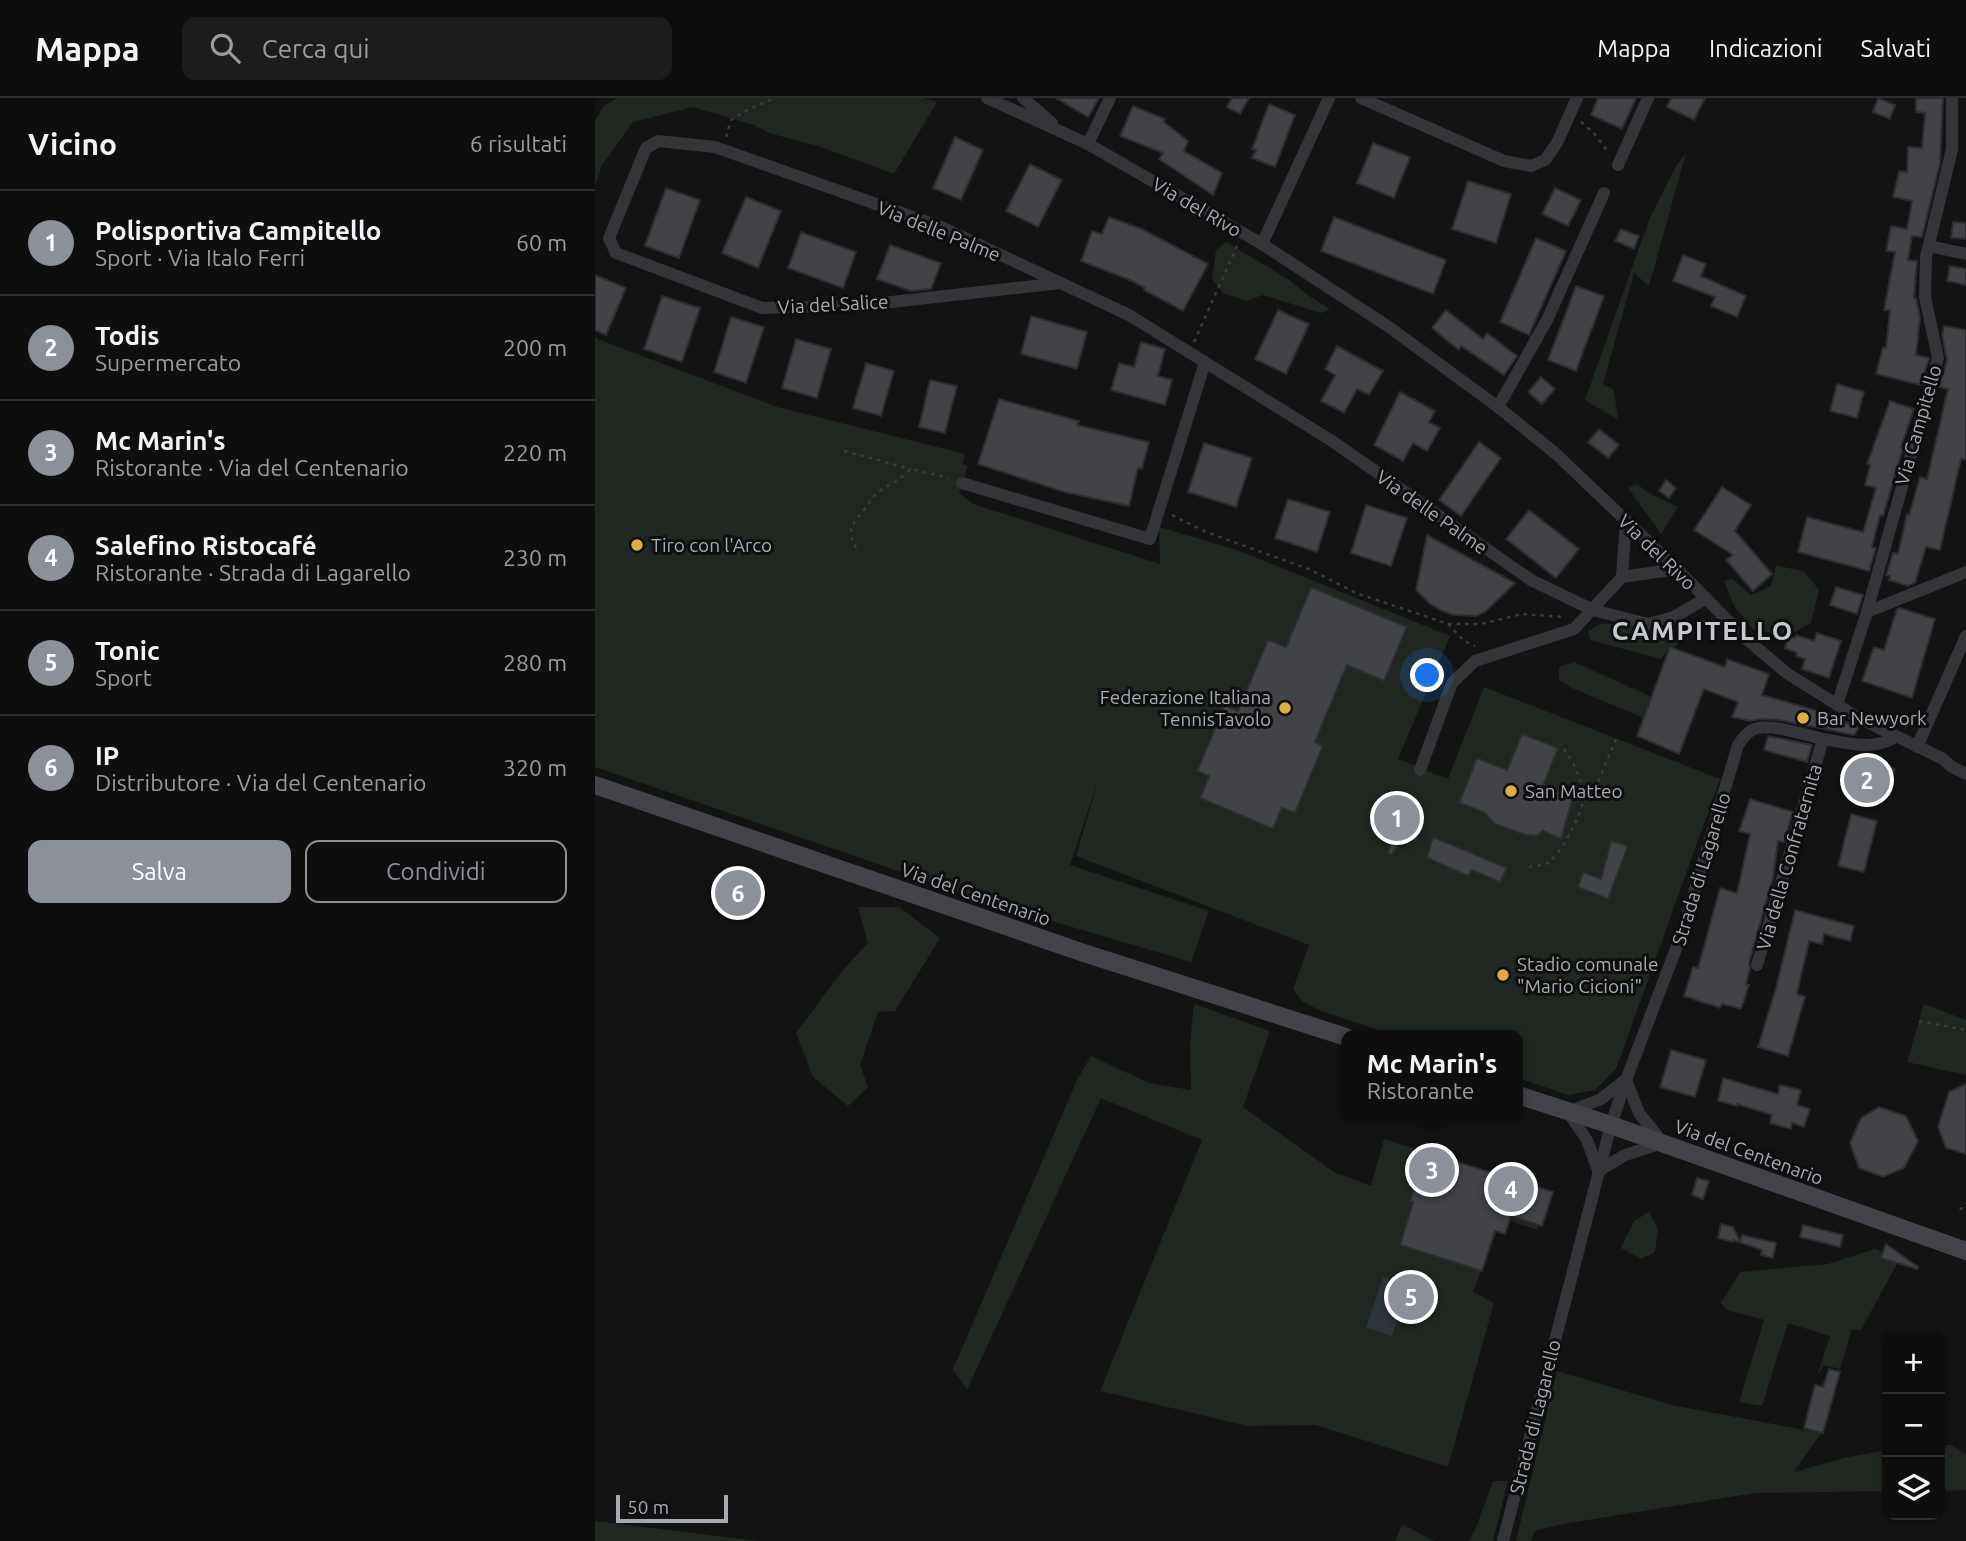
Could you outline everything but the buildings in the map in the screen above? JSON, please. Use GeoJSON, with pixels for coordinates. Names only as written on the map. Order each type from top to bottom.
{"type":"FeatureCollection","features":[{"type":"Feature","properties":{"kind":"street","name":"Via del Rivo"},"geometry":{"type":"LineString","coordinates":[[987,98],[1088,144],[1262,244],[1389,327],[1498,407],[1555,453],[1745,638],[1788,674],[1837,705],[1966,774]]}},
{"type":"Feature","properties":{"kind":"street"},"geometry":{"type":"LineString","coordinates":[[1023,98],[1063,133]]}},
{"type":"Feature","properties":{"kind":"street"},"geometry":{"type":"LineString","coordinates":[[1088,144],[1110,98]]}},
{"type":"Feature","properties":{"kind":"street"},"geometry":{"type":"LineString","coordinates":[[1262,244],[1329,98]]}},
{"type":"Feature","properties":{"kind":"street"},"geometry":{"type":"LineString","coordinates":[[1361,98],[1504,161],[1531,166],[1545,160],[1557,143],[1577,98]]}},
{"type":"Feature","properties":{"kind":"street"},"geometry":{"type":"LineString","coordinates":[[1618,165],[1648,98]]}},
{"type":"Feature","properties":{"kind":"street","name":"Via Campitello"},"geometry":{"type":"LineString","coordinates":[[1837,705],[1867,612],[1938,358],[1925,297],[1929,246],[1952,149],[1952,98]]}},
{"type":"Feature","properties":{"kind":"street","name":"Via delle Palme"},"geometry":{"type":"LineString","coordinates":[[658,141],[722,150],[940,228],[1129,315],[1332,441],[1531,580],[1593,610],[1648,624],[1674,617],[1705,598]]}},
{"type":"Feature","properties":{"kind":"street","name":"Via del Salice"},"geometry":{"type":"LineString","coordinates":[[658,141],[646,148],[609,238],[616,253],[762,307],[865,305],[1061,283]]}},
{"type":"Feature","properties":{"kind":"street"},"geometry":{"type":"LineString","coordinates":[[1498,407],[1548,320],[1604,193]]}},
{"type":"Feature","properties":{"kind":"street"},"geometry":{"type":"LineString","coordinates":[[1929,246],[1966,254]]}},
{"type":"Feature","properties":{"kind":"street"},"geometry":{"type":"LineString","coordinates":[[962,483],[1150,539],[1205,362]]}},
{"type":"Feature","properties":{"kind":"street"},"geometry":{"type":"LineString","coordinates":[[1420,769],[1452,683],[1475,661],[1574,629],[1622,577],[1626,521]]}},
{"type":"Feature","properties":{"kind":"street"},"geometry":{"type":"LineString","coordinates":[[1622,577],[1677,569]]}},
{"type":"Feature","properties":{"kind":"street"},"geometry":{"type":"LineString","coordinates":[[1867,612],[1966,572]]}},
{"type":"Feature","properties":{"kind":"street"},"geometry":{"type":"LineString","coordinates":[[1917,747],[1966,636]]}},
{"type":"Feature","properties":{"kind":"street","name":"Strada di Lagarello"},"geometry":{"type":"LineString","coordinates":[[1503,1541],[1611,1125],[1682,933],[1738,745],[1755,729],[1767,727],[1823,739]]}},
{"type":"Feature","properties":{"kind":"street","name":"Via della Confraternita"},"geometry":{"type":"LineString","coordinates":[[1757,965],[1823,739],[1858,745],[1884,745],[1895,737]]}},
{"type":"Feature","properties":{"kind":"street","name":"Via del Centenario"},"geometry":{"type":"LineString","coordinates":[[595,785],[1084,953],[1341,1035]]}},
{"type":"Feature","properties":{"kind":"street"},"geometry":{"type":"LineString","coordinates":[[1626,1080],[1639,1113],[1663,1143],[1625,1155],[1598,1171],[1587,1140],[1568,1112],[1601,1099],[1626,1080]]}},
{"type":"Feature","properties":{"kind":"street","name":"Via del Centenario"},"geometry":{"type":"LineString","coordinates":[[1523,1097],[1663,1143],[1966,1251]]}},
{"type":"Feature","properties":{"kind":"path"},"geometry":{"type":"LineString","coordinates":[[722,150],[731,121],[745,111],[775,98]]}},
{"type":"Feature","properties":{"kind":"path"},"geometry":{"type":"LineString","coordinates":[[1570,113],[1594,133],[1618,165]]}},
{"type":"Feature","properties":{"kind":"path"},"geometry":{"type":"LineString","coordinates":[[1189,352],[1237,246]]}},
{"type":"Feature","properties":{"kind":"path"},"geometry":{"type":"LineString","coordinates":[[844,451],[928,471],[962,483]]}},
{"type":"Feature","properties":{"kind":"path"},"geometry":{"type":"LineString","coordinates":[[856,548],[851,527],[877,492],[911,469]]}},
{"type":"Feature","properties":{"kind":"path"},"geometry":{"type":"LineString","coordinates":[[1159,510],[1206,532],[1311,570],[1356,593],[1448,624],[1481,624],[1522,614],[1583,620]]}},
{"type":"Feature","properties":{"kind":"path"},"geometry":{"type":"LineString","coordinates":[[1448,624],[1463,640],[1486,651],[1498,653]]}},
{"type":"Feature","properties":{"kind":"path"},"geometry":{"type":"LineString","coordinates":[[1583,800],[1593,795],[1616,739]]}},
{"type":"Feature","properties":{"kind":"path"},"geometry":{"type":"LineString","coordinates":[[1529,867],[1547,864],[1561,848],[1575,824],[1583,800],[1573,761],[1560,744]]}},
{"type":"Feature","properties":{"kind":"path"},"geometry":{"type":"LineString","coordinates":[[1919,1021],[1966,1030]]}},
{"type":"Feature","properties":{"kind":"path"},"geometry":{"type":"LineString","coordinates":[[1960,1210],[1966,1203]]}},
{"type":"Feature","properties":{"kind":"shaded area"},"geometry":{"type":"Polygon","coordinates":[[[617,98],[923,98],[937,102],[894,174],[821,147],[769,133],[754,125],[693,107],[633,122],[602,165],[595,186],[595,120],[604,106],[617,98]]]}},
{"type":"Feature","properties":{"kind":"shaded area"},"geometry":{"type":"Polygon","coordinates":[[[1686,153],[1649,286],[1634,273],[1603,384],[1614,390],[1618,420],[1585,400],[1649,220],[1676,166],[1686,153]]]}},
{"type":"Feature","properties":{"kind":"shaded area"},"geometry":{"type":"Polygon","coordinates":[[[1226,242],[1288,279],[1330,309],[1321,313],[1263,295],[1246,301],[1223,293],[1212,279],[1216,250],[1226,242]]]}},
{"type":"Feature","properties":{"kind":"shaded area"},"geometry":{"type":"Polygon","coordinates":[[[595,338],[777,407],[965,454],[963,464],[968,466],[959,493],[973,504],[1160,564],[1159,527],[1237,550],[1450,636],[1398,759],[1448,779],[1484,687],[1720,779],[1616,1069],[1595,1090],[1568,1095],[1523,1080],[1523,1030],[1378,1030],[1319,1010],[1302,1001],[1293,989],[1309,945],[1076,856],[1099,778],[1070,865],[1209,911],[1191,962],[997,905],[595,767],[595,338]]]}},
{"type":"Feature","properties":{"kind":"shaded area"},"geometry":{"type":"Polygon","coordinates":[[[1637,484],[1678,507],[1661,534],[1628,488],[1637,484]]]}},
{"type":"Feature","properties":{"kind":"shaded area"},"geometry":{"type":"Polygon","coordinates":[[[1776,565],[1805,572],[1819,590],[1811,623],[1789,635],[1754,630],[1734,606],[1724,581],[1732,579],[1751,595],[1771,586],[1776,565]]]}},
{"type":"Feature","properties":{"kind":"shaded area"},"geometry":{"type":"Polygon","coordinates":[[[1600,624],[1622,624],[1671,635],[1678,646],[1670,647],[1661,659],[1590,640],[1588,631],[1600,624]]]}},
{"type":"Feature","properties":{"kind":"shaded area"},"geometry":{"type":"Polygon","coordinates":[[[1574,662],[1652,697],[1644,718],[1559,680],[1559,667],[1574,662]]]}},
{"type":"Feature","properties":{"kind":"shaded area"},"geometry":{"type":"Polygon","coordinates":[[[858,907],[899,907],[940,938],[895,1011],[878,1012],[860,1065],[868,1087],[848,1106],[813,1077],[796,1033],[842,971],[868,943],[858,907]]]}},
{"type":"Feature","properties":{"kind":"shaded area"},"geometry":{"type":"Polygon","coordinates":[[[1194,1004],[1270,1031],[1243,1107],[1334,1172],[1371,1186],[1384,1139],[1551,1193],[1537,1230],[1502,1218],[1473,1292],[1494,1303],[1448,1467],[1316,1425],[1248,1426],[1100,1391],[1202,1140],[1101,1098],[967,1390],[953,1369],[1077,1080],[1091,1056],[1149,1083],[1191,1090],[1190,1043],[1194,1004]]]}},
{"type":"Feature","properties":{"kind":"shaded area"},"geometry":{"type":"Polygon","coordinates":[[[1924,1004],[1966,1020],[1966,1075],[1907,1062],[1924,1004]]]}},
{"type":"Feature","properties":{"kind":"shaded area"},"geometry":{"type":"Polygon","coordinates":[[[1649,1212],[1658,1230],[1655,1252],[1641,1259],[1621,1248],[1634,1221],[1649,1212]]]}},
{"type":"Feature","properties":{"kind":"shaded area"},"geometry":{"type":"Polygon","coordinates":[[[1875,1249],[1899,1260],[1861,1330],[1852,1329],[1840,1369],[1824,1365],[1817,1376],[1830,1336],[1788,1323],[1762,1406],[1739,1402],[1764,1320],[1727,1310],[1721,1303],[1740,1272],[1828,1264],[1875,1249]]]}},
{"type":"Feature","properties":{"kind":"shaded area"},"geometry":{"type":"Polygon","coordinates":[[[1383,1277],[1409,1286],[1392,1336],[1366,1328],[1383,1277]]]}},
{"type":"Feature","properties":{"kind":"shaded area"},"geometry":{"type":"Polygon","coordinates":[[[1557,1371],[1672,1405],[1821,1433],[1794,1472],[1882,1451],[1882,1491],[1755,1493],[1563,1524],[1535,1531],[1531,1541],[1516,1541],[1557,1371]]]}},
{"type":"Feature","properties":{"kind":"shaded area"},"geometry":{"type":"Polygon","coordinates":[[[1951,1445],[1966,1454],[1966,1490],[1945,1491],[1945,1446],[1951,1445]]]}},
{"type":"Feature","properties":{"kind":"shaded area"},"geometry":{"type":"Polygon","coordinates":[[[1493,1481],[1508,1481],[1493,1541],[1469,1541],[1477,1525],[1493,1481]]]}},
{"type":"Feature","properties":{"kind":"shaded area"},"geometry":{"type":"Polygon","coordinates":[[[595,1521],[758,1541],[595,1541],[595,1521]]]}},
{"type":"Feature","properties":{"kind":"shaded area"},"geometry":{"type":"Polygon","coordinates":[[[1402,1524],[1434,1541],[1395,1541],[1402,1524]]]}},
{"type":"Feature","properties":{"kind":"place","name":"Tiro con l'Arco"},"geometry":{"type":"Point","coordinates":[637,545]}},
{"type":"Feature","properties":{"kind":"place","name":"Federazione Italiana TennisTavolo"},"geometry":{"type":"Point","coordinates":[1285,708]}},
{"type":"Feature","properties":{"kind":"place","name":"Bar Newyork"},"geometry":{"type":"Point","coordinates":[1803,718]}},
{"type":"Feature","properties":{"kind":"place","name":"Todis"},"geometry":{"type":"Point","coordinates":[1867,780]}},
{"type":"Feature","properties":{"kind":"place","name":"San Matteo"},"geometry":{"type":"Point","coordinates":[1511,791]}},
{"type":"Feature","properties":{"kind":"place","name":"Polisportiva Campitello"},"geometry":{"type":"Point","coordinates":[1397,818]}},
{"type":"Feature","properties":{"kind":"place","name":"IP"},"geometry":{"type":"Point","coordinates":[738,893]}},
{"type":"Feature","properties":{"kind":"place","name":"Stadio comunale \"Mario Cicioni\""},"geometry":{"type":"Point","coordinates":[1503,975]}},
{"type":"Feature","properties":{"kind":"place","name":"Mc Marin's"},"geometry":{"type":"Point","coordinates":[1432,1170]}},
{"type":"Feature","properties":{"kind":"place","name":"Salefino Ristocafé"},"geometry":{"type":"Point","coordinates":[1511,1189]}},
{"type":"Feature","properties":{"kind":"place","name":"Tonic"},"geometry":{"type":"Point","coordinates":[1411,1297]}},
{"type":"Feature","properties":{"kind":"district","name":"CAMPITELLO"},"geometry":{"type":"Point","coordinates":[1703,631]}}]}
